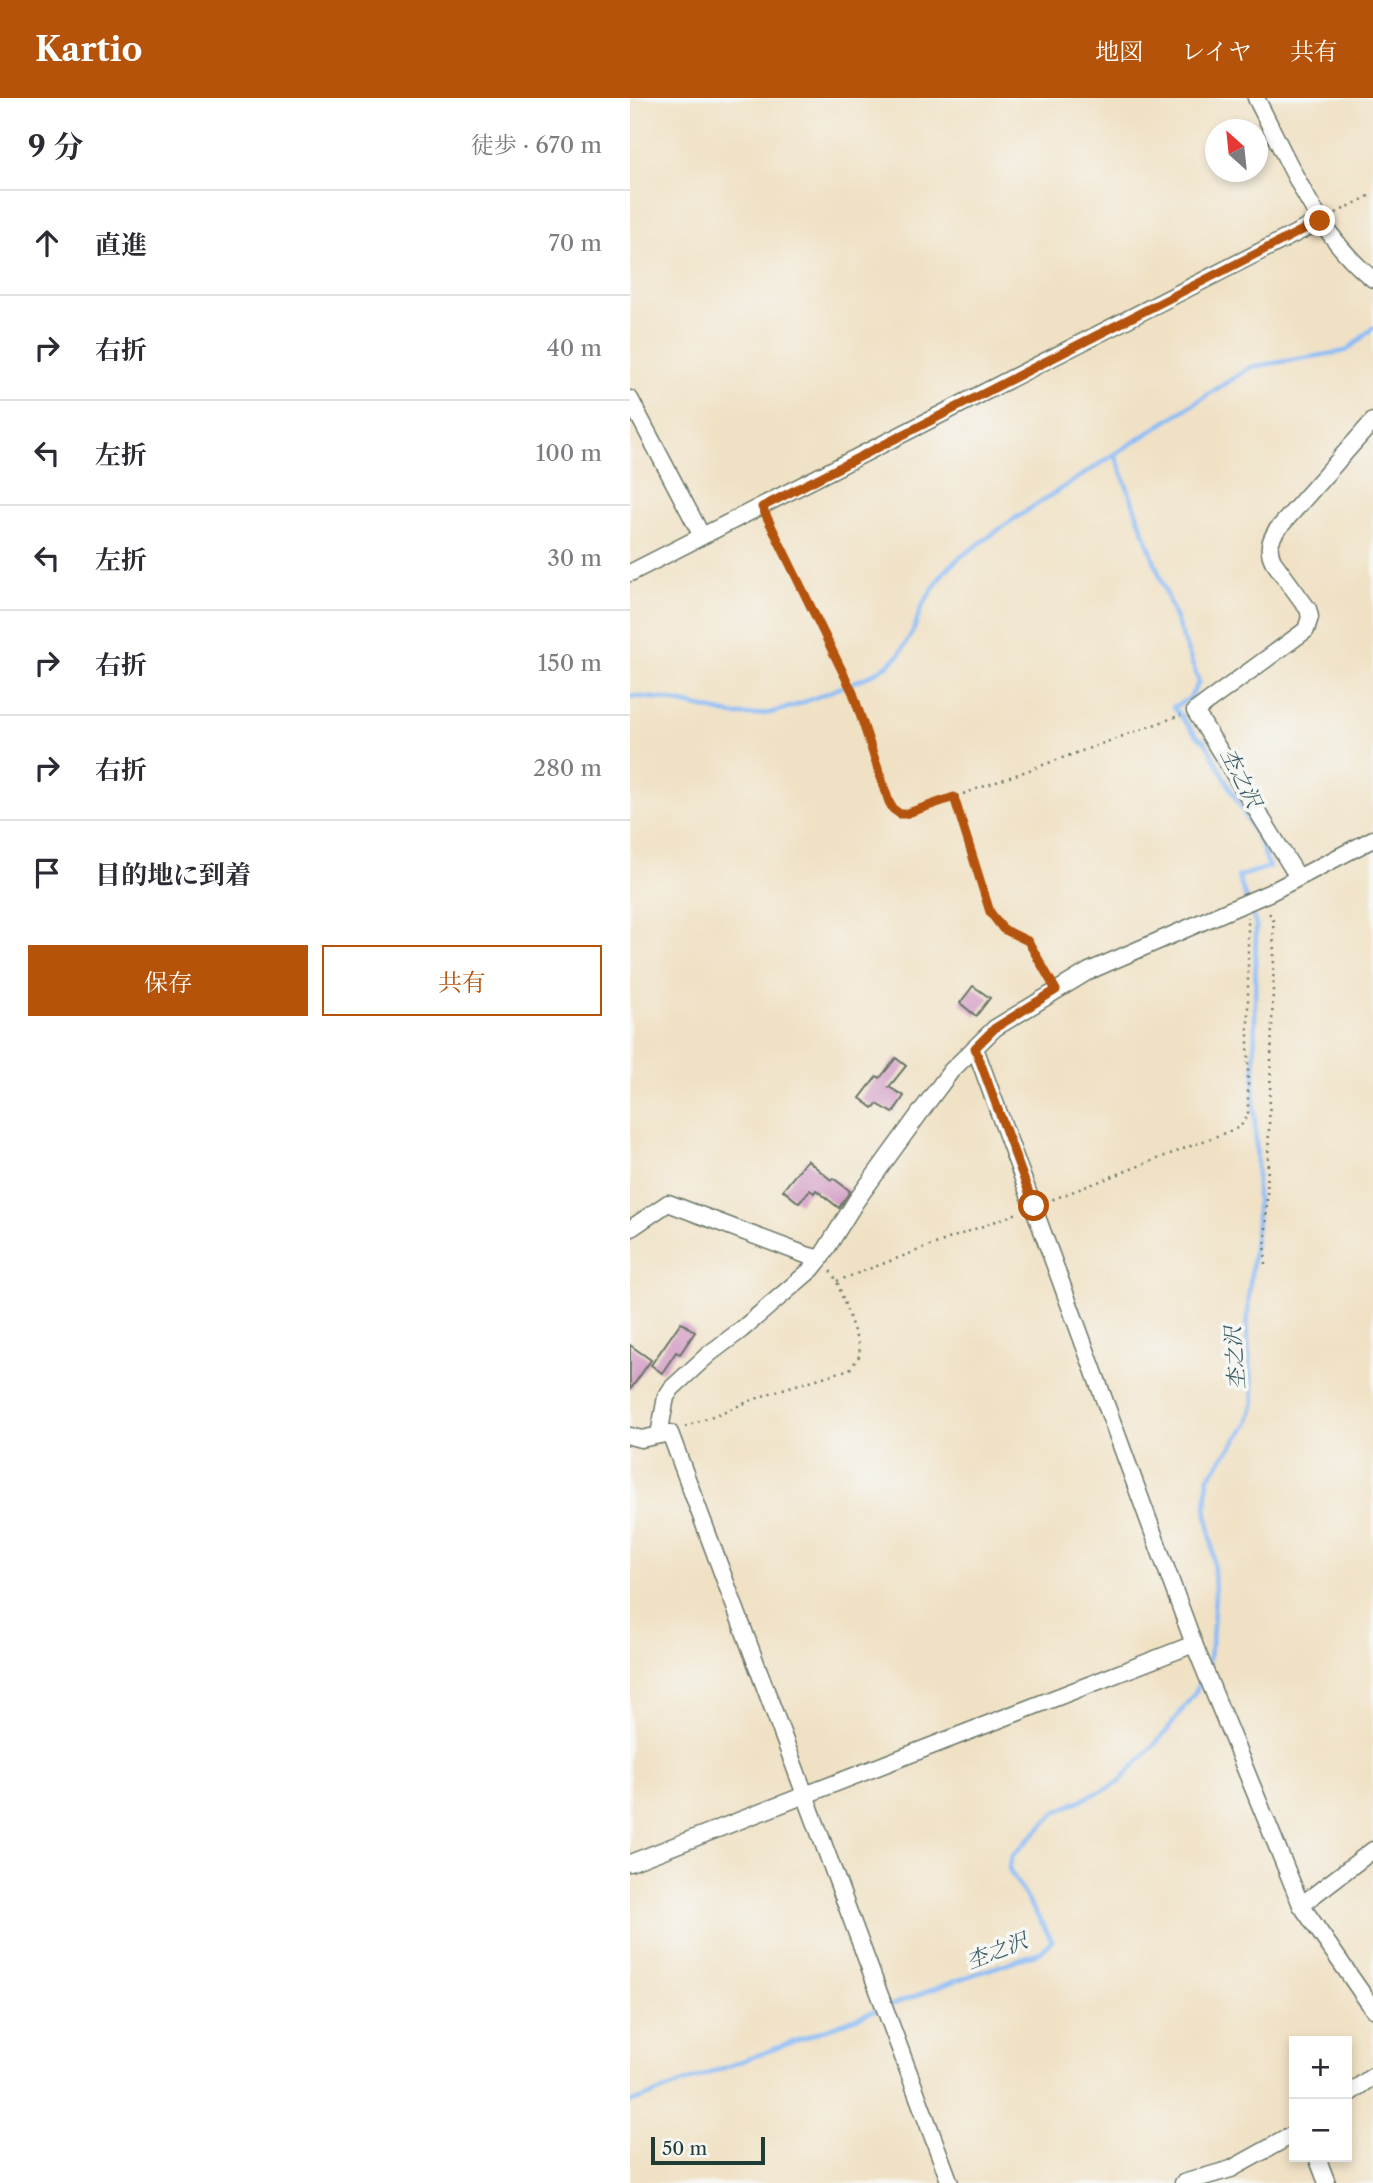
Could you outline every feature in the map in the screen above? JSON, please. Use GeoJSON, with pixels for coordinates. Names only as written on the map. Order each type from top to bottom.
{"type":"FeatureCollection","features":[{"type":"Feature","properties":{"kind":"street"},"geometry":{"type":"LineString","coordinates":[[1256,98],[1320,221],[1346,255],[1373,279]]}},
{"type":"Feature","properties":{"kind":"street"},"geometry":{"type":"LineString","coordinates":[[630,573],[1320,221]]}},
{"type":"Feature","properties":{"kind":"street"},"geometry":{"type":"LineString","coordinates":[[630,399],[702,536]]}},
{"type":"Feature","properties":{"kind":"street"},"geometry":{"type":"LineString","coordinates":[[1298,877],[1195,711],[1306,630],[1310,617],[1308,609],[1273,561],[1269,553],[1270,541],[1373,421]]}},
{"type":"Feature","properties":{"kind":"street"},"geometry":{"type":"LineString","coordinates":[[950,2183],[807,1795],[665,1434],[666,1397],[672,1388],[709,1354],[741,1330],[821,1259],[856,1201],[951,1071],[995,1028],[1089,971],[1263,895],[1373,838]]}},
{"type":"Feature","properties":{"kind":"street"},"geometry":{"type":"LineString","coordinates":[[975,1048],[1194,1644],[1301,1905],[1373,2009]]}},
{"type":"Feature","properties":{"kind":"street"},"geometry":{"type":"LineString","coordinates":[[630,1229],[668,1203],[821,1259]]}},
{"type":"Feature","properties":{"kind":"street"},"geometry":{"type":"LineString","coordinates":[[630,1436],[641,1439],[665,1434]]}},
{"type":"Feature","properties":{"kind":"street"},"geometry":{"type":"LineString","coordinates":[[630,1863],[1194,1644]]}},
{"type":"Feature","properties":{"kind":"street"},"geometry":{"type":"LineString","coordinates":[[1301,1905],[1373,1850]]}},
{"type":"Feature","properties":{"kind":"street"},"geometry":{"type":"LineString","coordinates":[[1352,2091],[1373,2076]]}},
{"type":"Feature","properties":{"kind":"street"},"geometry":{"type":"LineString","coordinates":[[1183,2183],[1231,2169],[1289,2137]]}},
{"type":"Feature","properties":{"kind":"street"},"geometry":{"type":"LineString","coordinates":[[1319,2162],[1327,2183]]}},
{"type":"Feature","properties":{"kind":"path"},"geometry":{"type":"LineString","coordinates":[[1320,221],[1373,194]]}},
{"type":"Feature","properties":{"kind":"path"},"geometry":{"type":"LineString","coordinates":[[762,507],[853,693],[885,791],[893,809],[900,814],[1195,711]]}},
{"type":"Feature","properties":{"kind":"path"},"geometry":{"type":"LineString","coordinates":[[954,797],[990,912],[1003,929],[1028,941],[1056,990]]}},
{"type":"Feature","properties":{"kind":"path"},"geometry":{"type":"LineString","coordinates":[[1263,895],[1273,920],[1274,956],[1265,1264]]}},
{"type":"Feature","properties":{"kind":"path"},"geometry":{"type":"LineString","coordinates":[[837,1281],[1240,1127],[1248,1116],[1248,912],[1244,903]]}},
{"type":"Feature","properties":{"kind":"path"},"geometry":{"type":"LineString","coordinates":[[665,1434],[774,1392],[850,1369],[860,1355],[859,1346],[837,1281],[821,1259]]}},
{"type":"Feature","properties":{"kind":"building"},"geometry":{"type":"Polygon","coordinates":[[[973,986],[990,998],[976,1016],[960,1003],[973,986]]]}},
{"type":"Feature","properties":{"kind":"building"},"geometry":{"type":"Polygon","coordinates":[[[896,1058],[906,1066],[889,1087],[904,1096],[893,1113],[877,1104],[873,1108],[860,1098],[896,1058]]]}},
{"type":"Feature","properties":{"kind":"building"},"geometry":{"type":"Polygon","coordinates":[[[807,1160],[831,1180],[833,1178],[850,1191],[839,1208],[816,1190],[814,1193],[810,1190],[799,1203],[783,1190],[807,1160]]]}},
{"type":"Feature","properties":{"kind":"building"},"geometry":{"type":"Polygon","coordinates":[[[681,1322],[695,1332],[680,1354],[676,1352],[662,1373],[651,1365],[681,1322]]]}},
{"type":"Feature","properties":{"kind":"building"},"geometry":{"type":"Polygon","coordinates":[[[630,1345],[651,1360],[630,1390],[630,1345]]]}},
{"type":"Feature","properties":{"kind":"waterway"},"geometry":{"type":"LineString","coordinates":[[630,696],[665,699],[734,715],[751,715],[797,705],[869,676],[899,655],[914,629],[921,608],[943,573],[959,558],[1014,519],[1251,367],[1346,351],[1373,328]]}},
{"type":"Feature","properties":{"kind":"waterway","name":"杢之沢"},"geometry":{"type":"LineString","coordinates":[[1115,454],[1199,682],[1189,699],[1173,707],[1206,743],[1261,845],[1269,867],[1238,877],[1256,925],[1254,1104],[1257,1222],[1247,1334],[1254,1402],[1248,1424],[1208,1478],[1206,1508],[1213,1550],[1215,1594],[1208,1662]]}},
{"type":"Feature","properties":{"kind":"waterway","name":"杢之沢"},"geometry":{"type":"LineString","coordinates":[[630,2103],[966,1977],[1041,1952],[1052,1940],[1009,1869],[1012,1856],[1056,1812],[1118,1783],[1166,1732],[1196,1691],[1202,1677]]}},
{"type":"Feature","properties":{"kind":"route"},"geometry":{"type":"LineString","coordinates":[[1034,1206],[975,1048],[995,1028],[1056,990],[1028,941],[1024,937],[1008,933],[995,922],[984,897],[954,797],[905,814],[893,809],[853,693],[762,507],[1320,221]]}}]}
